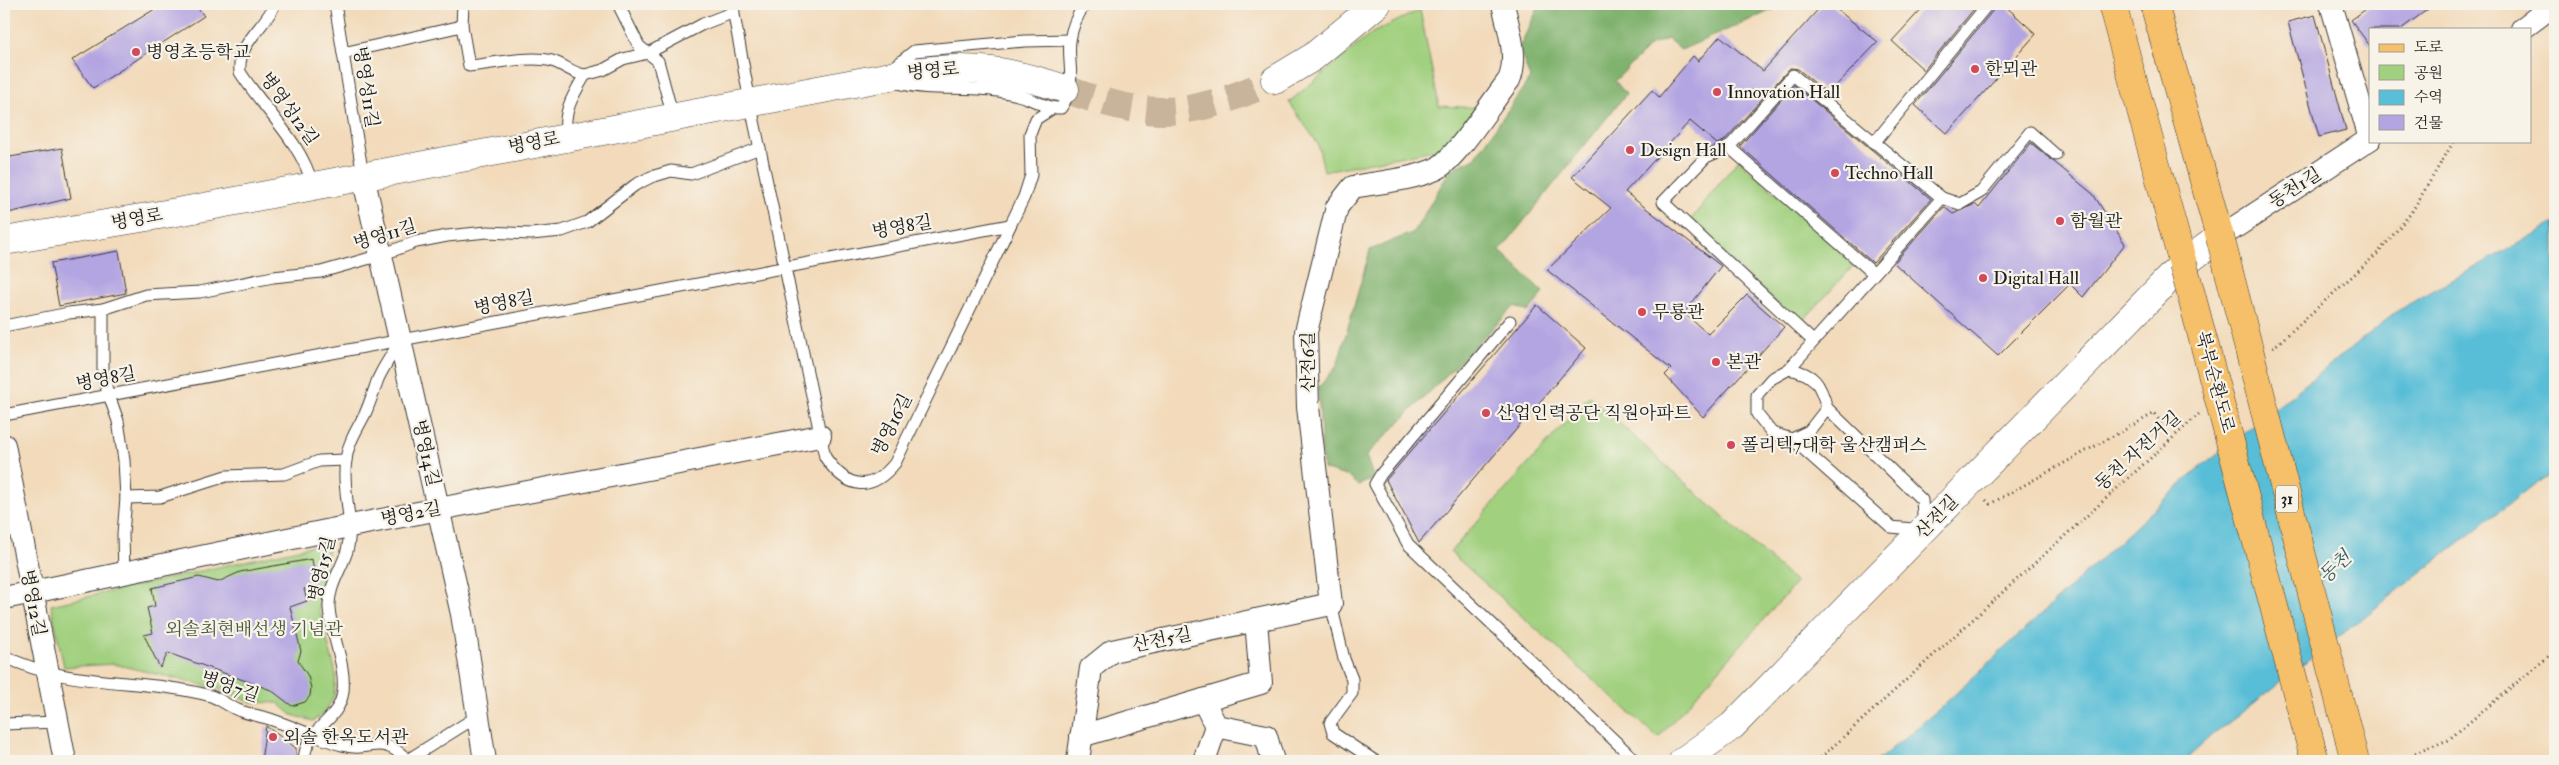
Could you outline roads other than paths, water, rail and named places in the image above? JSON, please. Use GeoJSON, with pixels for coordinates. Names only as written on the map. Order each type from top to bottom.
{"type":"FeatureCollection","features":[{"type":"Feature","properties":{"kind":"main road","name":"북부순환도로"},"geometry":{"type":"LineString","coordinates":[[2112,4],[2315,761]]}},
{"type":"Feature","properties":{"kind":"main road","name":"31"},"geometry":{"type":"LineString","coordinates":[[2154,4],[2220,237],[2355,761]]}},
{"type":"Feature","properties":{"kind":"street"},"geometry":{"type":"LineString","coordinates":[[1275,80],[1313,58],[1377,4]]}},
{"type":"Feature","properties":{"kind":"street","name":"산전6길"},"geometry":{"type":"LineString","coordinates":[[1332,604],[1308,406],[1306,332],[1337,208],[1353,187],[1416,175],[1437,168],[1452,156],[1509,80],[1513,70],[1514,59],[1503,4]]}},
{"type":"Feature","properties":{"kind":"street"},"geometry":{"type":"LineString","coordinates":[[2331,4],[2369,136]]}},
{"type":"Feature","properties":{"kind":"street"},"geometry":{"type":"LineString","coordinates":[[2523,28],[2555,4]]}},
{"type":"Feature","properties":{"kind":"street","name":"병영로"},"geometry":{"type":"LineString","coordinates":[[4,241],[183,211],[673,116],[912,72],[963,68],[1026,76],[1059,99]]}},
{"type":"Feature","properties":{"kind":"street","name":"동천1길"},"geometry":{"type":"LineString","coordinates":[[2220,237],[2369,140]]}},
{"type":"Feature","properties":{"kind":"street","name":"병영14길"},"geometry":{"type":"LineString","coordinates":[[363,176],[462,614],[485,761]]}},
{"type":"Feature","properties":{"kind":"street","name":"산전길"},"geometry":{"type":"LineString","coordinates":[[1683,761],[1732,726],[2183,264],[2220,237]]}},
{"type":"Feature","properties":{"kind":"street","name":"병영2길"},"geometry":{"type":"LineString","coordinates":[[4,598],[350,526],[820,436]]}},
{"type":"Feature","properties":{"kind":"street","name":"병영12길"},"geometry":{"type":"LineString","coordinates":[[4,445],[65,761]]}},
{"type":"Feature","properties":{"kind":"street","name":"산전5길"},"geometry":{"type":"LineString","coordinates":[[1078,761],[1090,668],[1112,652],[1332,604]]}},
{"type":"Feature","properties":{"kind":"street"},"geometry":{"type":"LineString","coordinates":[[1081,736],[1261,683],[1256,620]]}},
{"type":"Feature","properties":{"kind":"street"},"geometry":{"type":"LineString","coordinates":[[1203,700],[1216,726],[1204,761]]}},
{"type":"Feature","properties":{"kind":"street"},"geometry":{"type":"LineString","coordinates":[[1216,726],[1266,736],[1273,761]]}},
{"type":"Feature","properties":{"kind":"lane","name":"병영성12길"},"geometry":{"type":"LineString","coordinates":[[275,4],[268,20],[243,49],[239,61],[240,72],[298,148],[308,168],[313,186]]}},
{"type":"Feature","properties":{"kind":"lane","name":"병영성11길"},"geometry":{"type":"LineString","coordinates":[[335,4],[363,176]]}},
{"type":"Feature","properties":{"kind":"lane"},"geometry":{"type":"LineString","coordinates":[[463,4],[462,26],[469,66],[537,60],[552,61],[573,73],[585,75],[603,70],[623,59],[648,53],[733,8]]}},
{"type":"Feature","properties":{"kind":"lane"},"geometry":{"type":"LineString","coordinates":[[618,4],[639,46],[658,61],[673,116]]}},
{"type":"Feature","properties":{"kind":"lane"},"geometry":{"type":"LineString","coordinates":[[881,78],[914,51],[1016,42],[1070,40],[1078,14],[1085,4]]}},
{"type":"Feature","properties":{"kind":"lane"},"geometry":{"type":"LineString","coordinates":[[1874,143],[1988,4]]}},
{"type":"Feature","properties":{"kind":"lane","name":"병영16길"},"geometry":{"type":"LineString","coordinates":[[733,8],[750,102],[825,457],[832,467],[844,477],[860,484],[872,483],[883,478],[895,463],[1024,197],[1031,175],[1030,134],[1036,119],[1059,99],[1061,108],[1067,98],[1072,74],[1070,40]]}},
{"type":"Feature","properties":{"kind":"lane"},"geometry":{"type":"LineString","coordinates":[[344,54],[462,26]]}},
{"type":"Feature","properties":{"kind":"lane"},"geometry":{"type":"LineString","coordinates":[[1813,342],[1663,202],[1706,156],[1729,148],[1793,74],[1942,198],[1960,204],[1981,192],[2030,132],[2056,155]]}},
{"type":"Feature","properties":{"kind":"lane"},"geometry":{"type":"LineString","coordinates":[[566,137],[564,119],[569,103],[585,75]]}},
{"type":"Feature","properties":{"kind":"lane","name":"병영11길"},"geometry":{"type":"LineString","coordinates":[[4,326],[69,312],[103,310],[146,295],[200,292],[235,286],[273,276],[321,272],[381,255],[416,242],[447,236],[487,232],[531,234],[562,231],[587,222],[635,185],[651,177],[671,171],[691,174],[760,148]]}},
{"type":"Feature","properties":{"kind":"lane"},"geometry":{"type":"LineString","coordinates":[[1729,148],[1873,273]]}},
{"type":"Feature","properties":{"kind":"lane"},"geometry":{"type":"LineString","coordinates":[[1789,369],[1806,372],[1821,387],[1827,408],[1922,500],[1924,530],[1891,526],[1792,438],[1772,433],[1757,414],[1757,395],[1771,379],[1789,369],[1942,198]]}},
{"type":"Feature","properties":{"kind":"lane","name":"병영8길"},"geometry":{"type":"LineString","coordinates":[[4,415],[1010,225]]}},
{"type":"Feature","properties":{"kind":"lane"},"geometry":{"type":"LineString","coordinates":[[103,310],[103,378],[118,421],[126,498],[123,534],[124,573]]}},
{"type":"Feature","properties":{"kind":"lane"},"geometry":{"type":"LineString","coordinates":[[1510,321],[1381,474],[1375,484],[1408,544],[1636,761]]}},
{"type":"Feature","properties":{"kind":"lane","name":"병영15길"},"geometry":{"type":"LineString","coordinates":[[311,735],[330,718],[340,704],[343,690],[342,671],[334,641],[329,607],[334,578],[346,551],[350,526],[346,460],[354,434],[365,413],[379,377],[400,341]]}},
{"type":"Feature","properties":{"kind":"lane"},"geometry":{"type":"LineString","coordinates":[[1792,438],[1809,431],[1827,408]]}},
{"type":"Feature","properties":{"kind":"lane"},"geometry":{"type":"LineString","coordinates":[[126,498],[160,497],[226,476],[284,474],[319,461],[346,460]]}},
{"type":"Feature","properties":{"kind":"lane","name":"산전6길"},"geometry":{"type":"LineString","coordinates":[[1332,604],[1344,659],[1352,679],[1352,693],[1330,723],[1333,733],[1375,761]]}},
{"type":"Feature","properties":{"kind":"lane","name":"병영7길"},"geometry":{"type":"LineString","coordinates":[[4,656],[19,664],[47,673],[91,681],[123,682],[213,696],[238,710],[345,746],[382,744],[395,748],[407,761]]}},
{"type":"Feature","properties":{"kind":"lane"},"geometry":{"type":"LineString","coordinates":[[407,761],[478,716]]}},
{"type":"Feature","properties":{"kind":"lane"},"geometry":{"type":"LineString","coordinates":[[4,724],[57,722]]}},
{"type":"Feature","properties":{"kind":"lane"},"geometry":{"type":"LineString","coordinates":[[304,761],[311,735]]}},
{"type":"Feature","properties":{"kind":"water","name":"동천"},"geometry":{"type":"Polygon","coordinates":[[[2555,223],[2555,471],[2524,492],[2213,735],[2184,761],[1877,761],[1938,710],[2189,477],[2400,309],[2555,223]]]}},
{"type":"Feature","properties":{"kind":"tunnel"},"geometry":{"type":"LineString","coordinates":[[1065,89],[1123,106],[1171,111],[1218,102],[1275,80]]}},
{"type":"Feature","properties":{"kind":"place","name":"병영초등학교"},"geometry":{"type":"Point","coordinates":[136,52]}},
{"type":"Feature","properties":{"kind":"place","name":"한뫼관"},"geometry":{"type":"Point","coordinates":[1975,69]}},
{"type":"Feature","properties":{"kind":"place","name":"Innovation Hall"},"geometry":{"type":"Point","coordinates":[1717,92]}},
{"type":"Feature","properties":{"kind":"place","name":"Design Hall"},"geometry":{"type":"Point","coordinates":[1630,150]}},
{"type":"Feature","properties":{"kind":"place","name":"Techno Hall"},"geometry":{"type":"Point","coordinates":[1835,173]}},
{"type":"Feature","properties":{"kind":"place","name":"함월관"},"geometry":{"type":"Point","coordinates":[2060,221]}},
{"type":"Feature","properties":{"kind":"place","name":"Digital Hall"},"geometry":{"type":"Point","coordinates":[1983,278]}},
{"type":"Feature","properties":{"kind":"place","name":"무룡관"},"geometry":{"type":"Point","coordinates":[1642,312]}},
{"type":"Feature","properties":{"kind":"place","name":"본관"},"geometry":{"type":"Point","coordinates":[1716,362]}},
{"type":"Feature","properties":{"kind":"place","name":"산업인력공단 직원아파트"},"geometry":{"type":"Point","coordinates":[1486,413]}},
{"type":"Feature","properties":{"kind":"place","name":"폴리텍7대학 울산캠퍼스"},"geometry":{"type":"Point","coordinates":[1731,445]}},
{"type":"Feature","properties":{"kind":"place","name":"외솔 한옥도서관"},"geometry":{"type":"Point","coordinates":[273,737]}},
{"type":"Feature","properties":{"kind":"park label","name":"외솔최현배선생 기념관"},"geometry":{"type":"Point","coordinates":[254,629]}}]}
